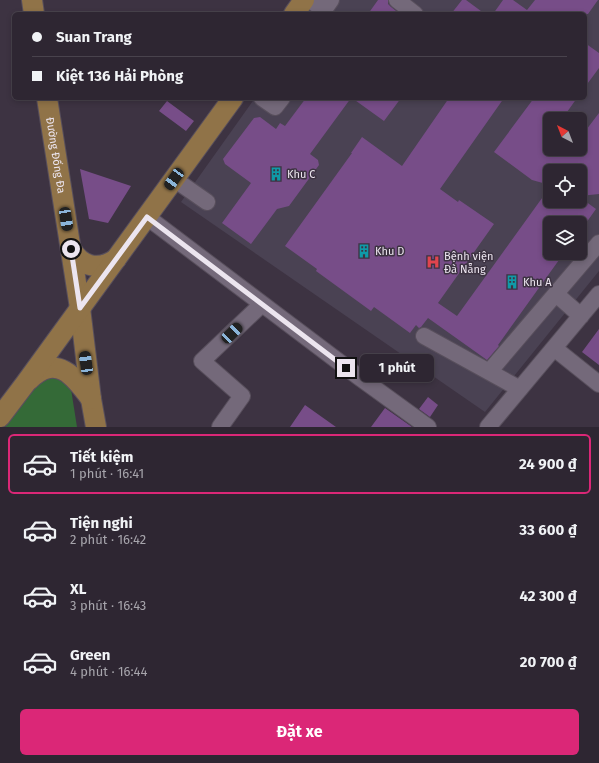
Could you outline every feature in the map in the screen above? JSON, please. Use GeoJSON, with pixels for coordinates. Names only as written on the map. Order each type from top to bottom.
{"type":"FeatureCollection","features":[{"type":"Feature","properties":{"kind":"main road"},"geometry":{"type":"LineString","coordinates":[[32,0],[34,12]]}},
{"type":"Feature","properties":{"kind":"main road"},"geometry":{"type":"LineString","coordinates":[[295,12],[304,0]]}},
{"type":"Feature","properties":{"kind":"main road","name":"Đường Đống Đa"},"geometry":{"type":"LineString","coordinates":[[47,100],[80,308],[91,399],[96,427]]}},
{"type":"Feature","properties":{"kind":"main road"},"geometry":{"type":"LineString","coordinates":[[0,417],[232,100]]}},
{"type":"Feature","properties":{"kind":"main road"},"geometry":{"type":"LineString","coordinates":[[71,249],[75,257],[90,266],[108,264],[116,259]]}},
{"type":"Feature","properties":{"kind":"main road"},"geometry":{"type":"LineString","coordinates":[[25,384],[42,371],[55,368],[72,375],[91,399]]}},
{"type":"Feature","properties":{"kind":"street"},"geometry":{"type":"LineString","coordinates":[[310,0],[325,8]]}},
{"type":"Feature","properties":{"kind":"street"},"geometry":{"type":"LineString","coordinates":[[397,0],[412,12]]}},
{"type":"Feature","properties":{"kind":"street"},"geometry":{"type":"LineString","coordinates":[[265,100],[275,107],[280,100]]}},
{"type":"Feature","properties":{"kind":"street"},"geometry":{"type":"LineString","coordinates":[[174,179],[207,202]]}},
{"type":"Feature","properties":{"kind":"street"},"geometry":{"type":"LineString","coordinates":[[147,217],[359,377],[428,427]]}},
{"type":"Feature","properties":{"kind":"street"},"geometry":{"type":"LineString","coordinates":[[489,372],[599,243]]}},
{"type":"Feature","properties":{"kind":"street"},"geometry":{"type":"LineString","coordinates":[[556,294],[581,316]]}},
{"type":"Feature","properties":{"kind":"street"},"geometry":{"type":"LineString","coordinates":[[496,424],[520,389],[599,294]]}},
{"type":"Feature","properties":{"kind":"street"},"geometry":{"type":"LineString","coordinates":[[220,427],[242,396],[202,361],[262,304]]}},
{"type":"Feature","properties":{"kind":"street"},"geometry":{"type":"LineString","coordinates":[[424,336],[520,389]]}},
{"type":"Feature","properties":{"kind":"street"},"geometry":{"type":"LineString","coordinates":[[554,348],[599,384]]}},
{"type":"Feature","properties":{"kind":"shaded area","name":"Bệnh viện Đà Nẵng"},"geometry":{"type":"Polygon","coordinates":[[[325,0],[599,0],[599,271],[485,412],[181,202],[254,100],[587,100],[587,12],[316,12],[325,0]]]}},
{"type":"Feature","properties":{"kind":"green space"},"geometry":{"type":"Polygon","coordinates":[[[51,375],[63,378],[71,389],[77,427],[5,427],[38,383],[51,375]]]}},
{"type":"Feature","properties":{"kind":"building"},"geometry":{"type":"Polygon","coordinates":[[[378,0],[388,0],[388,4],[397,12],[369,12],[378,0]]]}},
{"type":"Feature","properties":{"kind":"building"},"geometry":{"type":"Polygon","coordinates":[[[462,0],[466,0],[482,12],[453,12],[462,0]]]}},
{"type":"Feature","properties":{"kind":"building"},"geometry":{"type":"Polygon","coordinates":[[[503,0],[513,0],[527,10],[535,0],[598,0],[588,14],[587,12],[494,12],[503,0]]]}},
{"type":"Feature","properties":{"kind":"building"},"geometry":{"type":"Polygon","coordinates":[[[587,44],[599,53],[599,68],[587,84],[587,44]]]}},
{"type":"Feature","properties":{"kind":"building","name":"Khu C"},"geometry":{"type":"Polygon","coordinates":[[[304,100],[350,100],[310,154],[318,160],[319,165],[289,206],[277,209],[251,244],[222,223],[251,183],[225,164],[223,159],[254,118],[260,117],[276,129],[280,123],[285,126],[304,100]]]}},
{"type":"Feature","properties":{"kind":"building"},"geometry":{"type":"Polygon","coordinates":[[[355,100],[400,100],[384,121],[355,100]]]}},
{"type":"Feature","properties":{"kind":"building"},"geometry":{"type":"Polygon","coordinates":[[[448,100],[503,100],[440,189],[494,224],[438,303],[457,316],[543,197],[543,208],[587,208],[587,202],[596,209],[587,222],[587,216],[543,216],[543,260],[559,260],[498,345],[499,346],[487,360],[428,318],[421,327],[419,328],[416,325],[410,333],[374,307],[371,311],[316,271],[317,269],[285,246],[362,137],[402,166],[448,100]]]}},
{"type":"Feature","properties":{"kind":"building"},"geometry":{"type":"Polygon","coordinates":[[[533,100],[576,100],[567,112],[543,112],[543,156],[587,156],[587,129],[599,113],[599,194],[587,195],[587,164],[543,164],[543,183],[532,180],[494,152],[533,100]]]}},
{"type":"Feature","properties":{"kind":"building"},"geometry":{"type":"Polygon","coordinates":[[[167,101],[194,121],[186,131],[159,111],[167,101]]]}},
{"type":"Feature","properties":{"kind":"building"},"geometry":{"type":"Polygon","coordinates":[[[80,169],[131,186],[108,223],[89,219],[80,169]]]}},
{"type":"Feature","properties":{"kind":"building"},"geometry":{"type":"Polygon","coordinates":[[[599,329],[599,365],[582,352],[599,329]]]}},
{"type":"Feature","properties":{"kind":"building"},"geometry":{"type":"Polygon","coordinates":[[[428,397],[438,405],[430,417],[419,409],[428,397]]]}},
{"type":"Feature","properties":{"kind":"building"},"geometry":{"type":"Polygon","coordinates":[[[305,405],[336,427],[290,427],[305,405]]]}},
{"type":"Feature","properties":{"kind":"building"},"geometry":{"type":"Polygon","coordinates":[[[385,408],[412,427],[371,427],[385,408]]]}},
{"type":"Feature","properties":{"kind":"place","name":"Khu C"},"geometry":{"type":"Point","coordinates":[276,174]}},
{"type":"Feature","properties":{"kind":"place","name":"Khu D"},"geometry":{"type":"Point","coordinates":[364,251]}},
{"type":"Feature","properties":{"kind":"place","name":"Bệnh viện Đà Nẵng"},"geometry":{"type":"Point","coordinates":[433,262]}},
{"type":"Feature","properties":{"kind":"place","name":"Khu A"},"geometry":{"type":"Point","coordinates":[512,282]}},
{"type":"Feature","properties":{"kind":"route"},"geometry":{"type":"LineString","coordinates":[[71,249],[80,308],[147,217],[346,368]]}}]}
